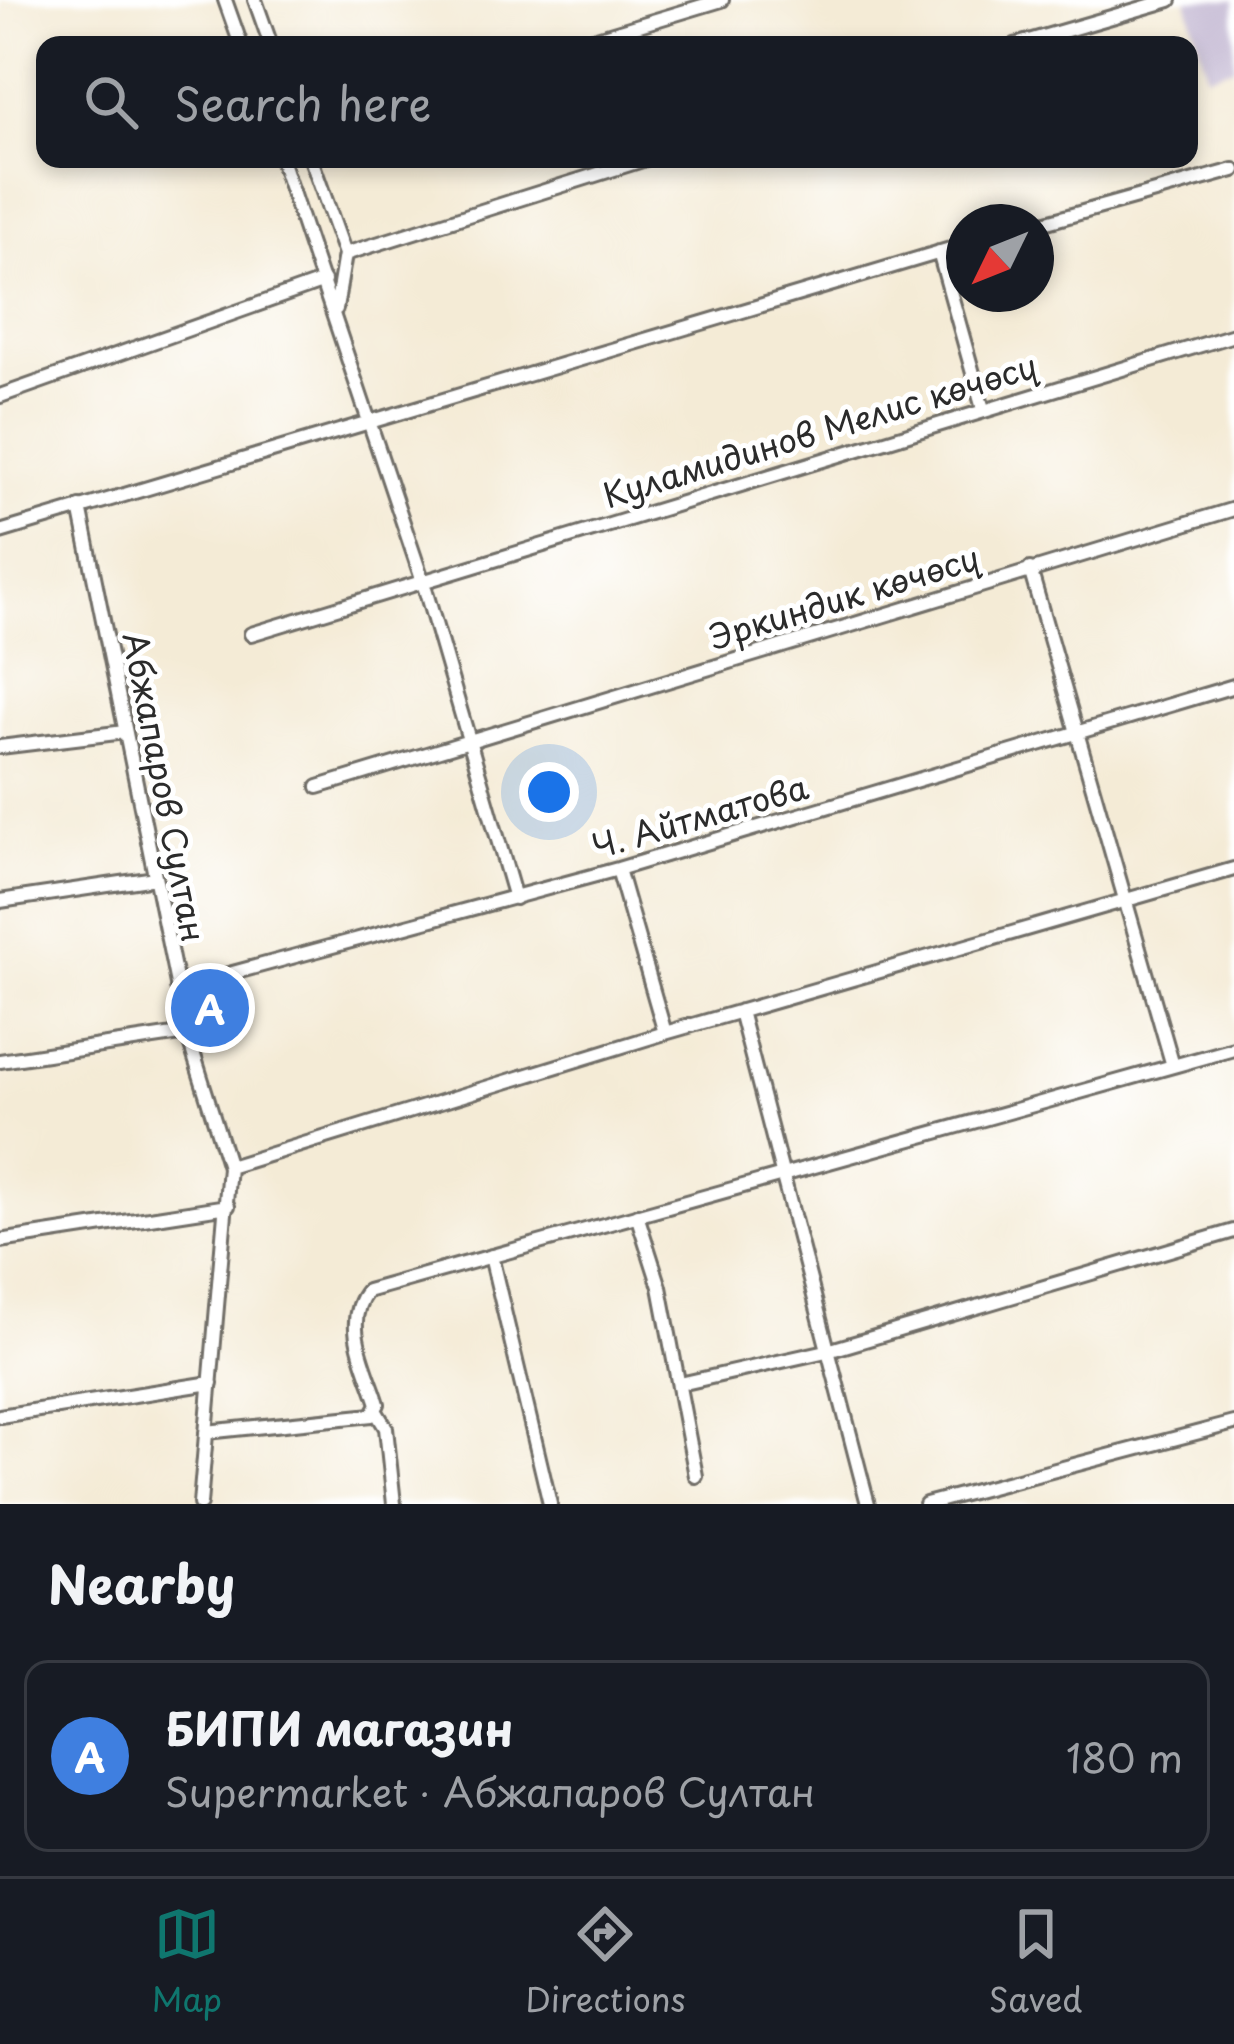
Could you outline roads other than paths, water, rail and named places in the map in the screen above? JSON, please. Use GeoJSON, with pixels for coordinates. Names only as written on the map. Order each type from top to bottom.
{"type":"FeatureCollection","features":[{"type":"Feature","properties":{"kind":"street"},"geometry":{"type":"LineString","coordinates":[[225,0],[238,36]]}},
{"type":"Feature","properties":{"kind":"street"},"geometry":{"type":"LineString","coordinates":[[255,0],[268,36]]}},
{"type":"Feature","properties":{"kind":"street"},"geometry":{"type":"LineString","coordinates":[[603,36],[722,0]]}},
{"type":"Feature","properties":{"kind":"street"},"geometry":{"type":"LineString","coordinates":[[1046,36],[1170,0]]}},
{"type":"Feature","properties":{"kind":"street"},"geometry":{"type":"LineString","coordinates":[[284,168],[336,310],[422,581],[515,898]]}},
{"type":"Feature","properties":{"kind":"street"},"geometry":{"type":"LineString","coordinates":[[314,168],[345,254],[336,310]]}},
{"type":"Feature","properties":{"kind":"street"},"geometry":{"type":"LineString","coordinates":[[345,254],[617,168]]}},
{"type":"Feature","properties":{"kind":"street"},"geometry":{"type":"LineString","coordinates":[[1054,220],[1234,170]]}},
{"type":"Feature","properties":{"kind":"street"},"geometry":{"type":"LineString","coordinates":[[0,532],[946,250]]}},
{"type":"Feature","properties":{"kind":"street"},"geometry":{"type":"LineString","coordinates":[[939,252],[983,410]]}},
{"type":"Feature","properties":{"kind":"street"},"geometry":{"type":"LineString","coordinates":[[0,396],[324,281]]}},
{"type":"Feature","properties":{"kind":"street","name":"Куламидинов Мелис көчөсү"},"geometry":{"type":"LineString","coordinates":[[250,634],[1234,335]]}},
{"type":"Feature","properties":{"kind":"street","name":"Абжапаров Султан"},"geometry":{"type":"LineString","coordinates":[[80,506],[187,1033],[229,1167],[200,1504]]}},
{"type":"Feature","properties":{"kind":"street","name":"Эркиндик көчөсү"},"geometry":{"type":"LineString","coordinates":[[318,787],[1234,508]]}},
{"type":"Feature","properties":{"kind":"street"},"geometry":{"type":"LineString","coordinates":[[1030,568],[1173,1066]]}},
{"type":"Feature","properties":{"kind":"street","name":"Ч. Айтматова"},"geometry":{"type":"LineString","coordinates":[[177,988],[618,869],[1234,686]]}},
{"type":"Feature","properties":{"kind":"street"},"geometry":{"type":"LineString","coordinates":[[0,747],[125,733]]}},
{"type":"Feature","properties":{"kind":"street"},"geometry":{"type":"LineString","coordinates":[[618,869],[665,1033]]}},
{"type":"Feature","properties":{"kind":"street"},"geometry":{"type":"LineString","coordinates":[[229,1167],[665,1033],[1234,869]]}},
{"type":"Feature","properties":{"kind":"street"},"geometry":{"type":"LineString","coordinates":[[0,902],[155,878]]}},
{"type":"Feature","properties":{"kind":"street"},"geometry":{"type":"LineString","coordinates":[[740,1011],[868,1504]]}},
{"type":"Feature","properties":{"kind":"street"},"geometry":{"type":"LineString","coordinates":[[0,1061],[187,1033]]}},
{"type":"Feature","properties":{"kind":"street"},"geometry":{"type":"LineString","coordinates":[[375,1410],[378,1404],[353,1324],[355,1306],[368,1291],[1234,1049]]}},
{"type":"Feature","properties":{"kind":"street"},"geometry":{"type":"LineString","coordinates":[[0,1241],[228,1206]]}},
{"type":"Feature","properties":{"kind":"street"},"geometry":{"type":"LineString","coordinates":[[637,1215],[661,1287],[696,1476]]}},
{"type":"Feature","properties":{"kind":"street"},"geometry":{"type":"LineString","coordinates":[[680,1384],[831,1350],[1234,1231]]}},
{"type":"Feature","properties":{"kind":"street"},"geometry":{"type":"LineString","coordinates":[[490,1256],[550,1504]]}},
{"type":"Feature","properties":{"kind":"street"},"geometry":{"type":"LineString","coordinates":[[0,1416],[211,1383]]}},
{"type":"Feature","properties":{"kind":"street"},"geometry":{"type":"LineString","coordinates":[[206,1432],[375,1410]]}},
{"type":"Feature","properties":{"kind":"street"},"geometry":{"type":"LineString","coordinates":[[375,1410],[386,1428],[394,1504]]}},
{"type":"Feature","properties":{"kind":"street"},"geometry":{"type":"LineString","coordinates":[[926,1504],[1234,1424]]}},
{"type":"Feature","properties":{"kind":"place","name":"БИПИ магазин"},"geometry":{"type":"Point","coordinates":[210,1008]}}]}
